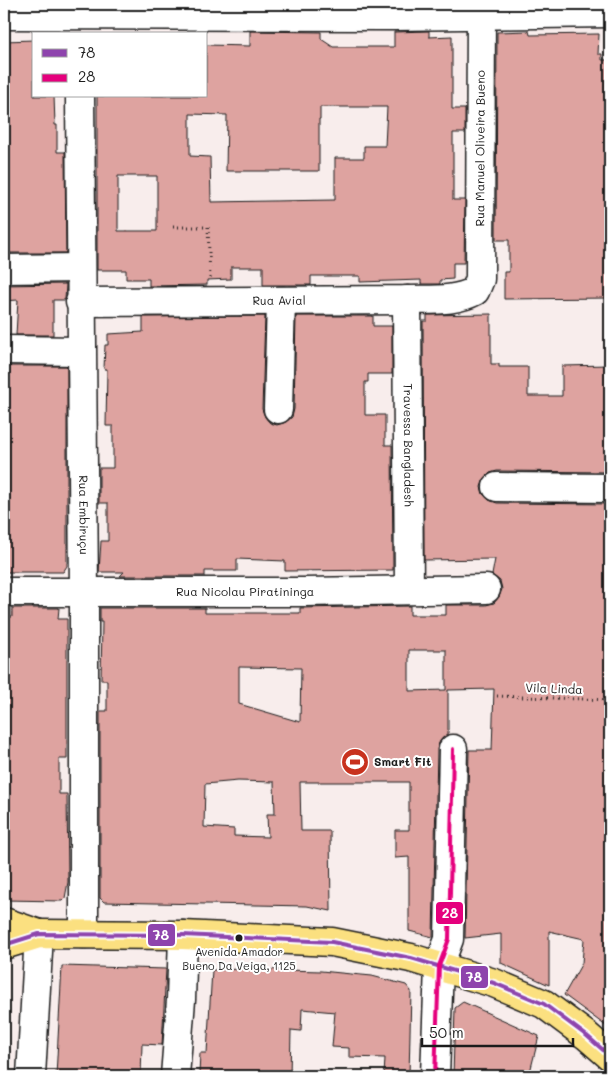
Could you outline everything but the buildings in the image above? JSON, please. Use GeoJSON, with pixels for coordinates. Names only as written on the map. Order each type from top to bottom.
{"type":"FeatureCollection","features":[{"type":"Feature","properties":{"kind":"main road"},"geometry":{"type":"LineString","coordinates":[[4,922],[39,934]]}},
{"type":"Feature","properties":{"kind":"main road"},"geometry":{"type":"LineString","coordinates":[[4,945],[39,934],[183,936],[332,942],[411,958],[494,983],[544,1004],[610,1056]]}},
{"type":"Feature","properties":{"kind":"street"},"geometry":{"type":"LineString","coordinates":[[4,15],[80,18],[481,9],[610,13]]}},
{"type":"Feature","properties":{"kind":"street","name":"Rua Manuel Oliveira Bueno"},"geometry":{"type":"LineString","coordinates":[[476,291],[480,279],[481,9]]}},
{"type":"Feature","properties":{"kind":"street","name":"Rua Embiruçu"},"geometry":{"type":"LineString","coordinates":[[80,98],[80,302],[84,593],[84,934]]}},
{"type":"Feature","properties":{"kind":"street"},"geometry":{"type":"LineString","coordinates":[[4,269],[80,268]]}},
{"type":"Feature","properties":{"kind":"street","name":"Rua Avial"},"geometry":{"type":"LineString","coordinates":[[80,302],[407,300],[456,298],[476,291]]}},
{"type":"Feature","properties":{"kind":"street","name":"Travessa Bangladesh"},"geometry":{"type":"LineString","coordinates":[[407,300],[409,590]]}},
{"type":"Feature","properties":{"kind":"street"},"geometry":{"type":"LineString","coordinates":[[278,409],[281,301]]}},
{"type":"Feature","properties":{"kind":"street"},"geometry":{"type":"LineString","coordinates":[[4,350],[81,351]]}},
{"type":"Feature","properties":{"kind":"street"},"geometry":{"type":"LineString","coordinates":[[498,487],[610,488]]}},
{"type":"Feature","properties":{"kind":"street","name":"Rua Nicolau Piratininga"},"geometry":{"type":"LineString","coordinates":[[4,592],[486,589]]}},
{"type":"Feature","properties":{"kind":"street"},"geometry":{"type":"LineString","coordinates":[[434,1076],[439,966],[449,939],[453,749]]}},
{"type":"Feature","properties":{"kind":"street"},"geometry":{"type":"LineString","coordinates":[[31,1076],[39,934]]}},
{"type":"Feature","properties":{"kind":"street"},"geometry":{"type":"LineString","coordinates":[[175,1076],[181,1000],[183,936]]}},
{"type":"Feature","properties":{"kind":"path"},"geometry":{"type":"LineString","coordinates":[[173,227],[208,226],[211,302]]}},
{"type":"Feature","properties":{"kind":"path","name":"Vila Linda"},"geometry":{"type":"LineString","coordinates":[[498,696],[610,700]]}},
{"type":"Feature","properties":{"kind":"transit line","name":"28"},"geometry":{"type":"LineString","coordinates":[[435,1076],[439,966],[449,939],[453,749]]}},
{"type":"Feature","properties":{"kind":"transit line","name":"78"},"geometry":{"type":"LineString","coordinates":[[4,945],[39,934],[183,935],[332,942],[411,958],[494,983],[544,1004],[610,1056]]}},
{"type":"Feature","properties":{"kind":"place","name":"Smart Fit"},"geometry":{"type":"Point","coordinates":[355,762]}},
{"type":"Feature","properties":{"kind":"place","name":"Avenida Amador Bueno Da Veiga, 1125"},"geometry":{"type":"Point","coordinates":[239,938]}}]}
